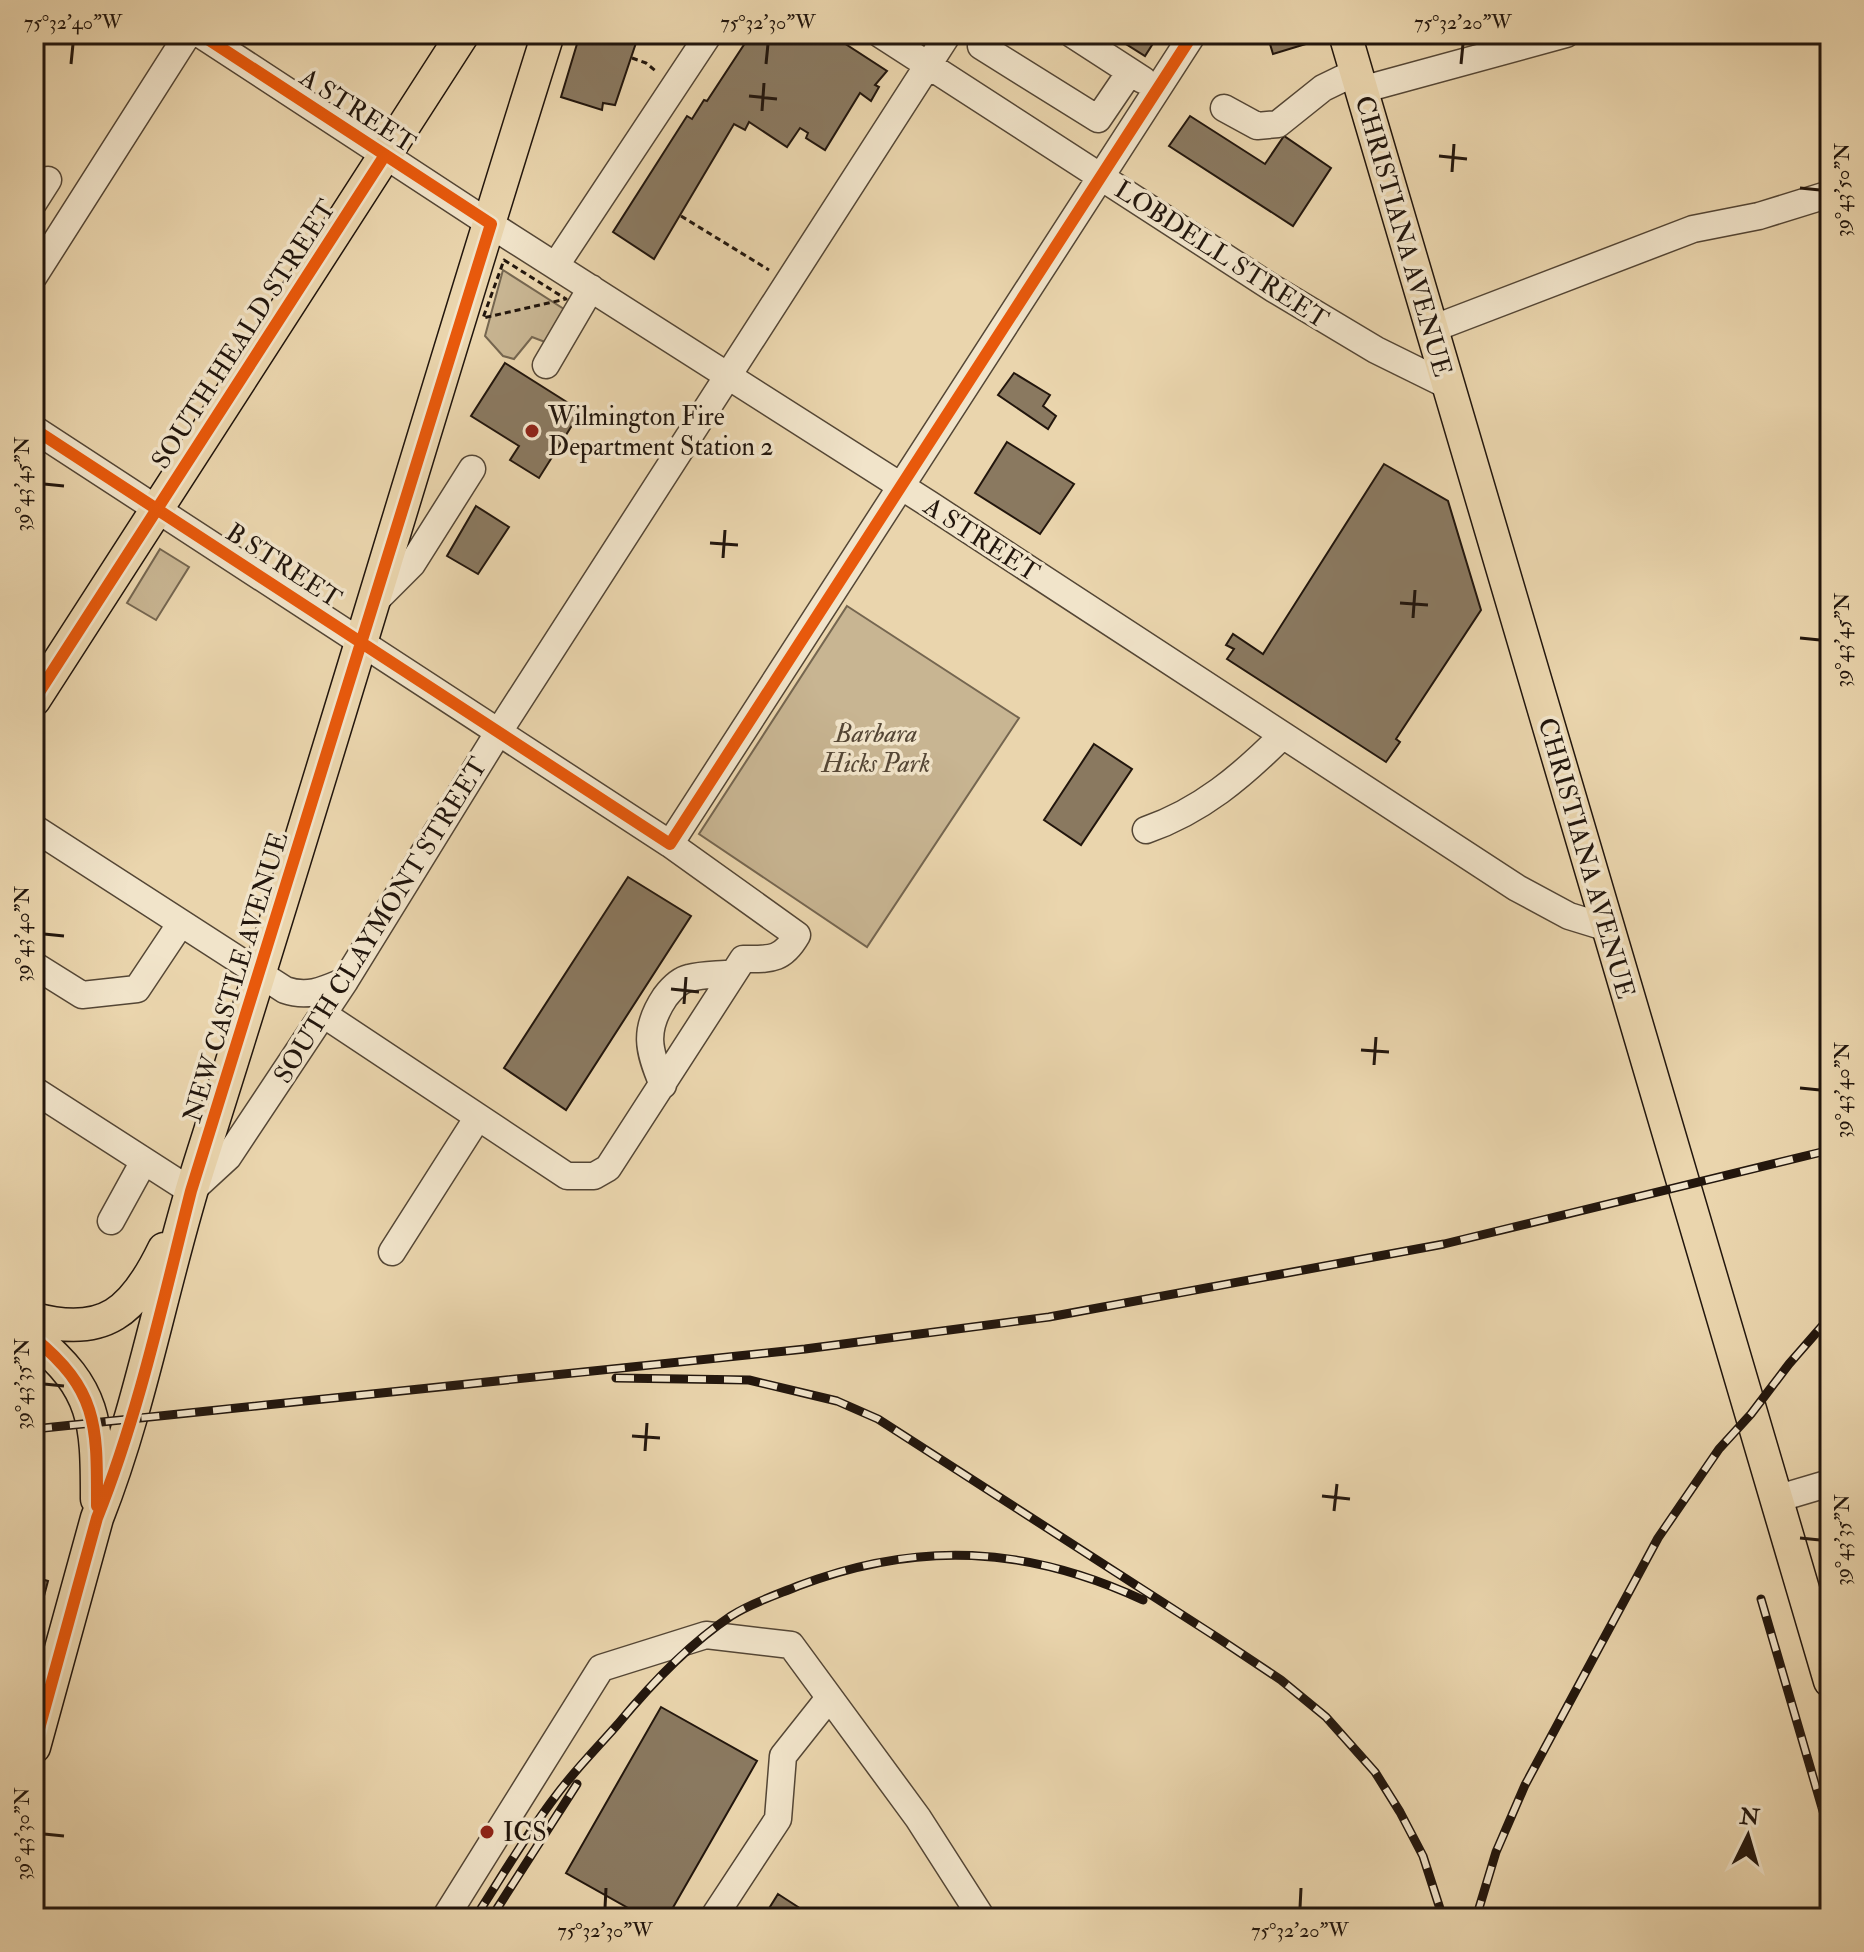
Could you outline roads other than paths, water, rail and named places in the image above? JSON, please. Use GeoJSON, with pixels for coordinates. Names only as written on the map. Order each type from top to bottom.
{"type":"FeatureCollection","features":[{"type":"Feature","properties":{"kind":"main road","name":"SOUTH HEALD STREET"},"geometry":{"type":"LineString","coordinates":[[34,700],[463,34]]}},
{"type":"Feature","properties":{"kind":"main road","name":"CHRISTIANA AVENUE"},"geometry":{"type":"LineString","coordinates":[[1345,34],[1830,1681]]}},
{"type":"Feature","properties":{"kind":"main road","name":"NEW CASTLE AVENUE"},"geometry":{"type":"LineString","coordinates":[[34,1747],[97,1518],[131,1418],[191,1191],[546,38]]}},
{"type":"Feature","properties":{"kind":"main road"},"geometry":{"type":"LineString","coordinates":[[34,1319],[53,1324],[90,1325],[125,1307],[140,1293],[152,1273],[191,1191]]}},
{"type":"Feature","properties":{"kind":"main road"},"geometry":{"type":"LineString","coordinates":[[34,1338],[70,1370],[86,1398],[93,1422],[97,1518]]}},
{"type":"Feature","properties":{"kind":"street"},"geometry":{"type":"LineString","coordinates":[[34,276],[188,34]]}},
{"type":"Feature","properties":{"kind":"street","name":"A STREET"},"geometry":{"type":"LineString","coordinates":[[200,34],[1517,888],[1569,916],[1608,928]]}},
{"type":"Feature","properties":{"kind":"street"},"geometry":{"type":"LineString","coordinates":[[556,265],[709,34]]}},
{"type":"Feature","properties":{"kind":"street","name":"LOBDELL STREET"},"geometry":{"type":"LineString","coordinates":[[880,34],[1334,326],[1449,386]]}},
{"type":"Feature","properties":{"kind":"street","name":"SOUTH CLAYMONT STREET"},"geometry":{"type":"LineString","coordinates":[[191,1191],[228,1157],[345,981],[498,733],[948,34]]}},
{"type":"Feature","properties":{"kind":"street"},"geometry":{"type":"LineString","coordinates":[[989,34],[981,46],[1098,119],[1130,72]]}},
{"type":"Feature","properties":{"kind":"street"},"geometry":{"type":"LineString","coordinates":[[1072,34],[1157,88]]}},
{"type":"Feature","properties":{"kind":"street"},"geometry":{"type":"LineString","coordinates":[[670,844],[1193,34]]}},
{"type":"Feature","properties":{"kind":"street"},"geometry":{"type":"LineString","coordinates":[[1224,108],[1257,126],[1278,124],[1323,88],[1566,34]]}},
{"type":"Feature","properties":{"kind":"street"},"geometry":{"type":"LineString","coordinates":[[1432,329],[1693,229],[1759,216],[1830,194]]}},
{"type":"Feature","properties":{"kind":"street"},"geometry":{"type":"LineString","coordinates":[[546,365],[591,288]]}},
{"type":"Feature","properties":{"kind":"street","name":"B STREET"},"geometry":{"type":"LineString","coordinates":[[34,429],[670,844],[797,935],[788,951],[771,959],[743,959],[733,973]]}},
{"type":"Feature","properties":{"kind":"street"},"geometry":{"type":"LineString","coordinates":[[374,602],[412,564],[472,469]]}},
{"type":"Feature","properties":{"kind":"street"},"geometry":{"type":"LineString","coordinates":[[1146,830],[1169,822],[1215,796],[1244,774],[1282,736]]}},
{"type":"Feature","properties":{"kind":"street"},"geometry":{"type":"LineString","coordinates":[[34,828],[260,974],[295,993],[318,993],[345,981]]}},
{"type":"Feature","properties":{"kind":"street"},"geometry":{"type":"LineString","coordinates":[[34,965],[82,995],[137,989],[181,923]]}},
{"type":"Feature","properties":{"kind":"street"},"geometry":{"type":"LineString","coordinates":[[323,1014],[567,1176],[594,1176],[608,1168],[733,973]]}},
{"type":"Feature","properties":{"kind":"street"},"geometry":{"type":"LineString","coordinates":[[663,1085],[653,1061],[649,1036],[654,1015],[670,990],[687,978],[733,973]]}},
{"type":"Feature","properties":{"kind":"street"},"geometry":{"type":"LineString","coordinates":[[34,1090],[191,1191]]}},
{"type":"Feature","properties":{"kind":"street"},"geometry":{"type":"LineString","coordinates":[[392,1252],[478,1117]]}},
{"type":"Feature","properties":{"kind":"street"},"geometry":{"type":"LineString","coordinates":[[111,1221],[144,1161]]}},
{"type":"Feature","properties":{"kind":"street"},"geometry":{"type":"LineString","coordinates":[[1776,1499],[1830,1483]]}},
{"type":"Feature","properties":{"kind":"street"},"geometry":{"type":"LineString","coordinates":[[445,1918],[601,1668],[706,1635],[791,1645],[918,1818],[982,1918]]}},
{"type":"Feature","properties":{"kind":"street"},"geometry":{"type":"LineString","coordinates":[[713,1918],[778,1819],[783,1756],[829,1698]]}},
{"type":"Feature","properties":{"kind":"railway"},"geometry":{"type":"LineString","coordinates":[[34,1429],[805,1349],[1049,1317],[1444,1244],[1830,1150]]}},
{"type":"Feature","properties":{"kind":"railway"},"geometry":{"type":"LineString","coordinates":[[1476,1918],[1496,1852],[1525,1785],[1658,1538],[1719,1449],[1830,1317]]}},
{"type":"Feature","properties":{"kind":"railway"},"geometry":{"type":"LineString","coordinates":[[616,1378],[749,1380],[837,1401],[878,1419],[1218,1638],[1281,1680],[1326,1717],[1375,1772],[1423,1856],[1443,1918]]}},
{"type":"Feature","properties":{"kind":"railway"},"geometry":{"type":"LineString","coordinates":[[475,1918],[562,1787],[671,1666],[715,1627],[747,1607],[843,1571],[886,1561],[929,1556],[1015,1560],[1100,1582],[1143,1600]]}},
{"type":"Feature","properties":{"kind":"railway"},"geometry":{"type":"LineString","coordinates":[[1761,1599],[1830,1835]]}},
{"type":"Feature","properties":{"kind":"railway"},"geometry":{"type":"LineString","coordinates":[[491,1918],[577,1784]]}},
{"type":"Feature","properties":{"kind":"place","name":"Wilmington Fire Department Station 2"},"geometry":{"type":"Point","coordinates":[532,431]}},
{"type":"Feature","properties":{"kind":"place","name":"ICS"},"geometry":{"type":"Point","coordinates":[487,1832]}},
{"type":"Feature","properties":{"kind":"park label","name":"Barbara Hicks Park"},"geometry":{"type":"Point","coordinates":[876,748]}}]}
